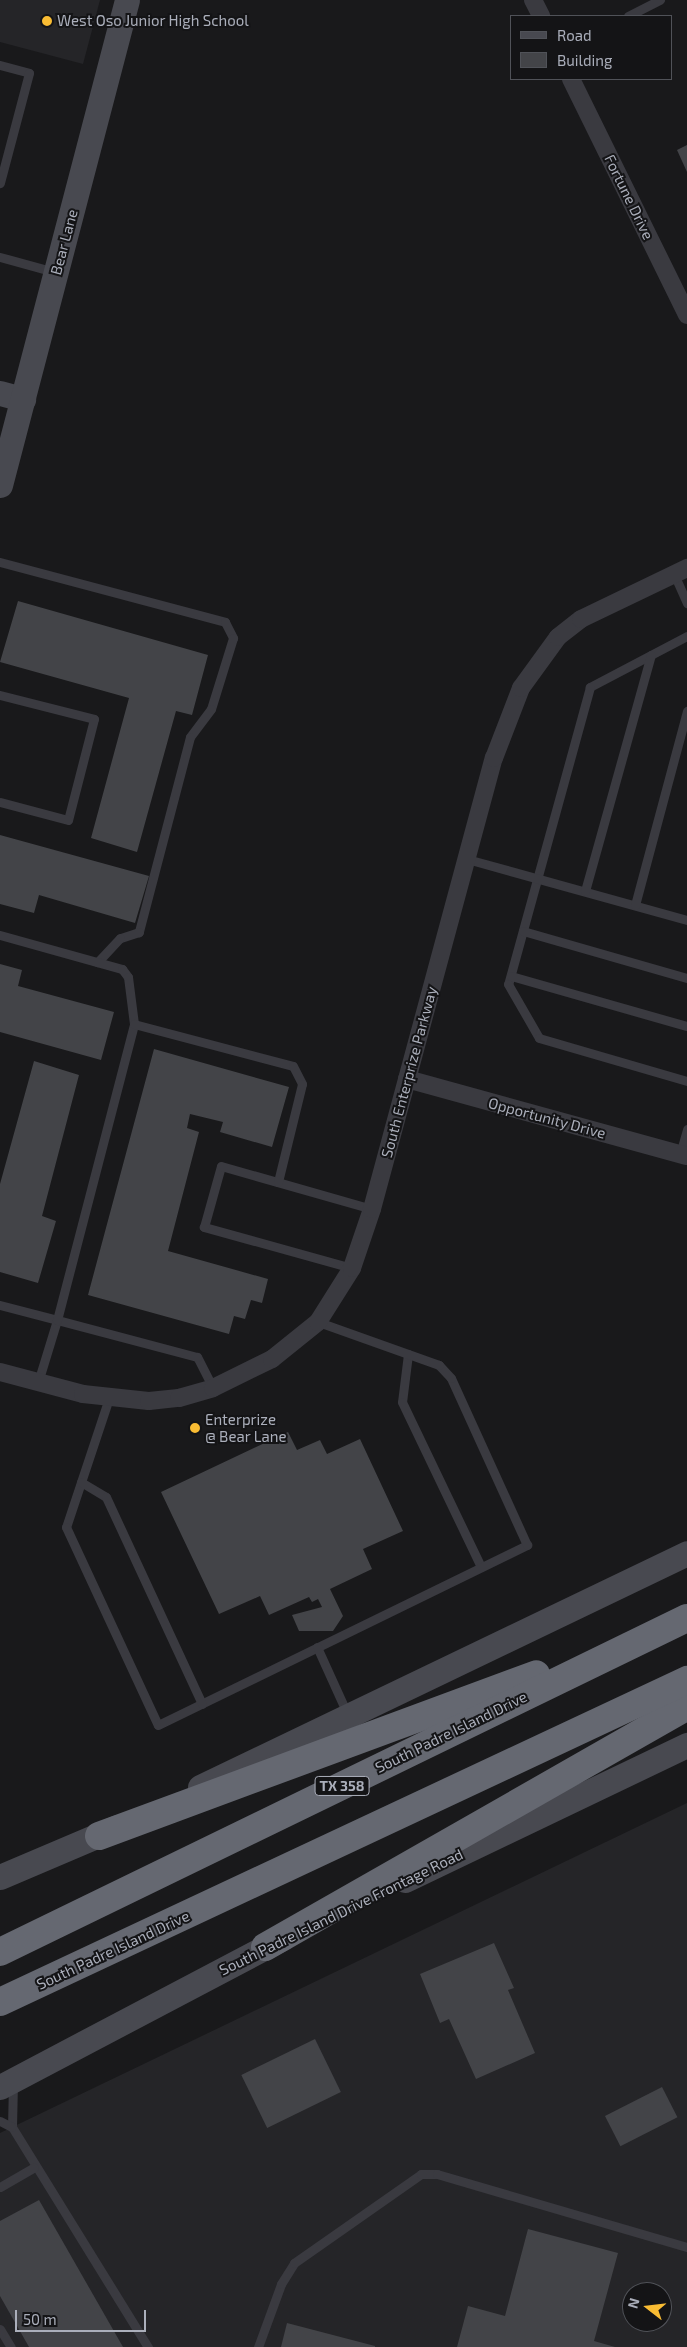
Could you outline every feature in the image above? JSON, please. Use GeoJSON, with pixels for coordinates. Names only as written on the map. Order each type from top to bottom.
{"type":"FeatureCollection","features":[{"type":"Feature","properties":{"kind":"highway"},"geometry":{"type":"LineString","coordinates":[[99,1836],[686,1618]]}},
{"type":"Feature","properties":{"kind":"highway","name":"South Padre Island Drive"},"geometry":{"type":"LineString","coordinates":[[0,1952],[686,1618]]}},
{"type":"Feature","properties":{"kind":"highway","name":"South Padre Island Drive"},"geometry":{"type":"LineString","coordinates":[[0,2002],[687,1680]]}},
{"type":"Feature","properties":{"kind":"highway"},"geometry":{"type":"LineString","coordinates":[[265,1947],[687,1706]]}},
{"type":"Feature","properties":{"kind":"main road","name":"Bear Lane"},"geometry":{"type":"LineString","coordinates":[[0,485],[11,396],[56,272],[127,0]]}},
{"type":"Feature","properties":{"kind":"main road"},"geometry":{"type":"LineString","coordinates":[[0,1877],[99,1836],[687,1553]]}},
{"type":"Feature","properties":{"kind":"main road","name":"South Padre Island Drive Frontage Road"},"geometry":{"type":"LineString","coordinates":[[7,2083],[265,1947],[687,1745]]}},
{"type":"Feature","properties":{"kind":"street"},"geometry":{"type":"LineString","coordinates":[[533,0],[540,15]]}},
{"type":"Feature","properties":{"kind":"street","name":"Fortune Drive"},"geometry":{"type":"LineString","coordinates":[[572,80],[682,291],[687,316]]}},
{"type":"Feature","properties":{"kind":"street","name":"South Enterprize Parkway"},"geometry":{"type":"LineString","coordinates":[[0,1372],[109,1398],[149,1401],[213,1388],[272,1359],[318,1322],[352,1268],[372,1209],[505,722],[536,663],[558,637],[581,619],[680,571]]}},
{"type":"Feature","properties":{"kind":"street","name":"Opportunity Drive"},"geometry":{"type":"LineString","coordinates":[[407,1079],[683,1155]]}},
{"type":"Feature","properties":{"kind":"lane"},"geometry":{"type":"LineString","coordinates":[[630,15],[660,0]]}},
{"type":"Feature","properties":{"kind":"lane"},"geometry":{"type":"LineString","coordinates":[[0,65],[29,73],[0,183]]}},
{"type":"Feature","properties":{"kind":"lane"},"geometry":{"type":"LineString","coordinates":[[0,257],[56,272]]}},
{"type":"Feature","properties":{"kind":"lane"},"geometry":{"type":"LineString","coordinates":[[0,562],[225,622],[233,638],[210,709],[190,737],[139,932],[120,938],[98,962]]}},
{"type":"Feature","properties":{"kind":"lane"},"geometry":{"type":"LineString","coordinates":[[680,571],[687,603]]}},
{"type":"Feature","properties":{"kind":"lane"},"geometry":{"type":"LineString","coordinates":[[687,636],[590,688],[508,984],[539,1038],[687,1081]]}},
{"type":"Feature","properties":{"kind":"lane"},"geometry":{"type":"LineString","coordinates":[[585,891],[651,655]]}},
{"type":"Feature","properties":{"kind":"lane"},"geometry":{"type":"LineString","coordinates":[[0,695],[94,719],[68,820],[0,802]]}},
{"type":"Feature","properties":{"kind":"lane"},"geometry":{"type":"LineString","coordinates":[[635,905],[687,711]]}},
{"type":"Feature","properties":{"kind":"lane"},"geometry":{"type":"LineString","coordinates":[[467,859],[687,920]]}},
{"type":"Feature","properties":{"kind":"lane"},"geometry":{"type":"LineString","coordinates":[[523,931],[687,978]]}},
{"type":"Feature","properties":{"kind":"lane"},"geometry":{"type":"LineString","coordinates":[[0,935],[122,969],[128,977],[134,1024],[57,1320],[38,1382]]}},
{"type":"Feature","properties":{"kind":"lane"},"geometry":{"type":"LineString","coordinates":[[510,976],[687,1026]]}},
{"type":"Feature","properties":{"kind":"lane"},"geometry":{"type":"LineString","coordinates":[[134,1024],[292,1066],[302,1084],[278,1182]]}},
{"type":"Feature","properties":{"kind":"lane"},"geometry":{"type":"LineString","coordinates":[[683,1155],[687,1129]]}},
{"type":"Feature","properties":{"kind":"lane"},"geometry":{"type":"LineString","coordinates":[[352,1268],[204,1227],[221,1166],[372,1209]]}},
{"type":"Feature","properties":{"kind":"lane"},"geometry":{"type":"LineString","coordinates":[[0,1305],[197,1357],[213,1388]]}},
{"type":"Feature","properties":{"kind":"lane"},"geometry":{"type":"LineString","coordinates":[[109,1398],[66,1527],[158,1725],[526,1545],[451,1378],[440,1365],[318,1322]]}},
{"type":"Feature","properties":{"kind":"lane"},"geometry":{"type":"LineString","coordinates":[[408,1354],[402,1402],[481,1567]]}},
{"type":"Feature","properties":{"kind":"lane"},"geometry":{"type":"LineString","coordinates":[[81,1482],[106,1497],[202,1704]]}},
{"type":"Feature","properties":{"kind":"lane"},"geometry":{"type":"LineString","coordinates":[[317,1647],[348,1716]]}},
{"type":"Feature","properties":{"kind":"lane"},"geometry":{"type":"LineString","coordinates":[[7,2083],[12,2127],[34,2166],[148,2347]]}},
{"type":"Feature","properties":{"kind":"lane"},"geometry":{"type":"LineString","coordinates":[[0,2121],[12,2127]]}},
{"type":"Feature","properties":{"kind":"lane"},"geometry":{"type":"LineString","coordinates":[[0,2187],[34,2166]]}},
{"type":"Feature","properties":{"kind":"lane"},"geometry":{"type":"LineString","coordinates":[[258,2347],[281,2284],[294,2263],[421,2174],[437,2174],[687,2247]]}},
{"type":"Feature","properties":{"kind":"lane"},"geometry":{"type":"LineString","coordinates":[[0,2329],[10,2347]]}},
{"type":"Feature","properties":{"kind":"shaded area","name":"West Oso Junior High School"},"geometry":{"type":"Polygon","coordinates":[[[0,0],[100,0],[83,64],[0,42],[0,0]]]}},
{"type":"Feature","properties":{"kind":"shaded area"},"geometry":{"type":"Polygon","coordinates":[[[687,1803],[687,2347],[0,2347],[0,2133],[687,1803]]]}},
{"type":"Feature","properties":{"kind":"building"},"geometry":{"type":"Polygon","coordinates":[[[687,145],[687,172],[677,150],[687,145]]]}},
{"type":"Feature","properties":{"kind":"building"},"geometry":{"type":"Polygon","coordinates":[[[18,601],[208,655],[192,715],[176,711],[137,852],[91,838],[129,698],[0,662],[18,601]]]}},
{"type":"Feature","properties":{"kind":"building"},"geometry":{"type":"Polygon","coordinates":[[[0,835],[149,876],[135,923],[39,895],[34,913],[0,904],[0,835]]]}},
{"type":"Feature","properties":{"kind":"building"},"geometry":{"type":"Polygon","coordinates":[[[0,964],[22,970],[18,986],[114,1012],[101,1060],[0,1032],[0,964]]]}},
{"type":"Feature","properties":{"kind":"building"},"geometry":{"type":"Polygon","coordinates":[[[154,1049],[289,1087],[272,1147],[220,1132],[223,1122],[190,1114],[187,1128],[199,1132],[168,1251],[268,1279],[262,1303],[251,1300],[245,1319],[234,1316],[229,1334],[88,1295],[154,1049]]]}},
{"type":"Feature","properties":{"kind":"building"},"geometry":{"type":"Polygon","coordinates":[[[34,1061],[79,1075],[42,1216],[56,1221],[38,1283],[0,1272],[0,1184],[34,1061]]]}},
{"type":"Feature","properties":{"kind":"building"},"geometry":{"type":"Polygon","coordinates":[[[288,1432],[297,1450],[320,1440],[327,1454],[360,1439],[403,1531],[363,1549],[372,1569],[330,1589],[343,1616],[333,1631],[299,1631],[292,1615],[322,1607],[318,1599],[312,1602],[309,1597],[269,1615],[260,1596],[219,1614],[161,1492],[288,1432]]]}},
{"type":"Feature","properties":{"kind":"building"},"geometry":{"type":"Polygon","coordinates":[[[494,1943],[514,1988],[508,1990],[535,2053],[476,2079],[449,2019],[440,2023],[420,1974],[494,1943]]]}},
{"type":"Feature","properties":{"kind":"building"},"geometry":{"type":"Polygon","coordinates":[[[315,2039],[341,2092],[267,2128],[241,2075],[315,2039]]]}},
{"type":"Feature","properties":{"kind":"building"},"geometry":{"type":"Polygon","coordinates":[[[662,2087],[677,2117],[620,2146],[605,2116],[662,2087]]]}},
{"type":"Feature","properties":{"kind":"building"},"geometry":{"type":"Polygon","coordinates":[[[39,2200],[123,2347],[29,2347],[0,2296],[0,2221],[39,2200]]]}},
{"type":"Feature","properties":{"kind":"building"},"geometry":{"type":"Polygon","coordinates":[[[528,2229],[618,2253],[594,2341],[615,2347],[457,2347],[468,2306],[505,2316],[528,2229]]]}},
{"type":"Feature","properties":{"kind":"building"},"geometry":{"type":"Polygon","coordinates":[[[287,2323],[375,2346],[375,2347],[281,2347],[287,2323]]]}},
{"type":"Feature","properties":{"kind":"place","name":"West Oso Junior High School"},"geometry":{"type":"Point","coordinates":[47,21]}},
{"type":"Feature","properties":{"kind":"place","name":"Enterprize @ Bear Lane"},"geometry":{"type":"Point","coordinates":[195,1428]}}]}
